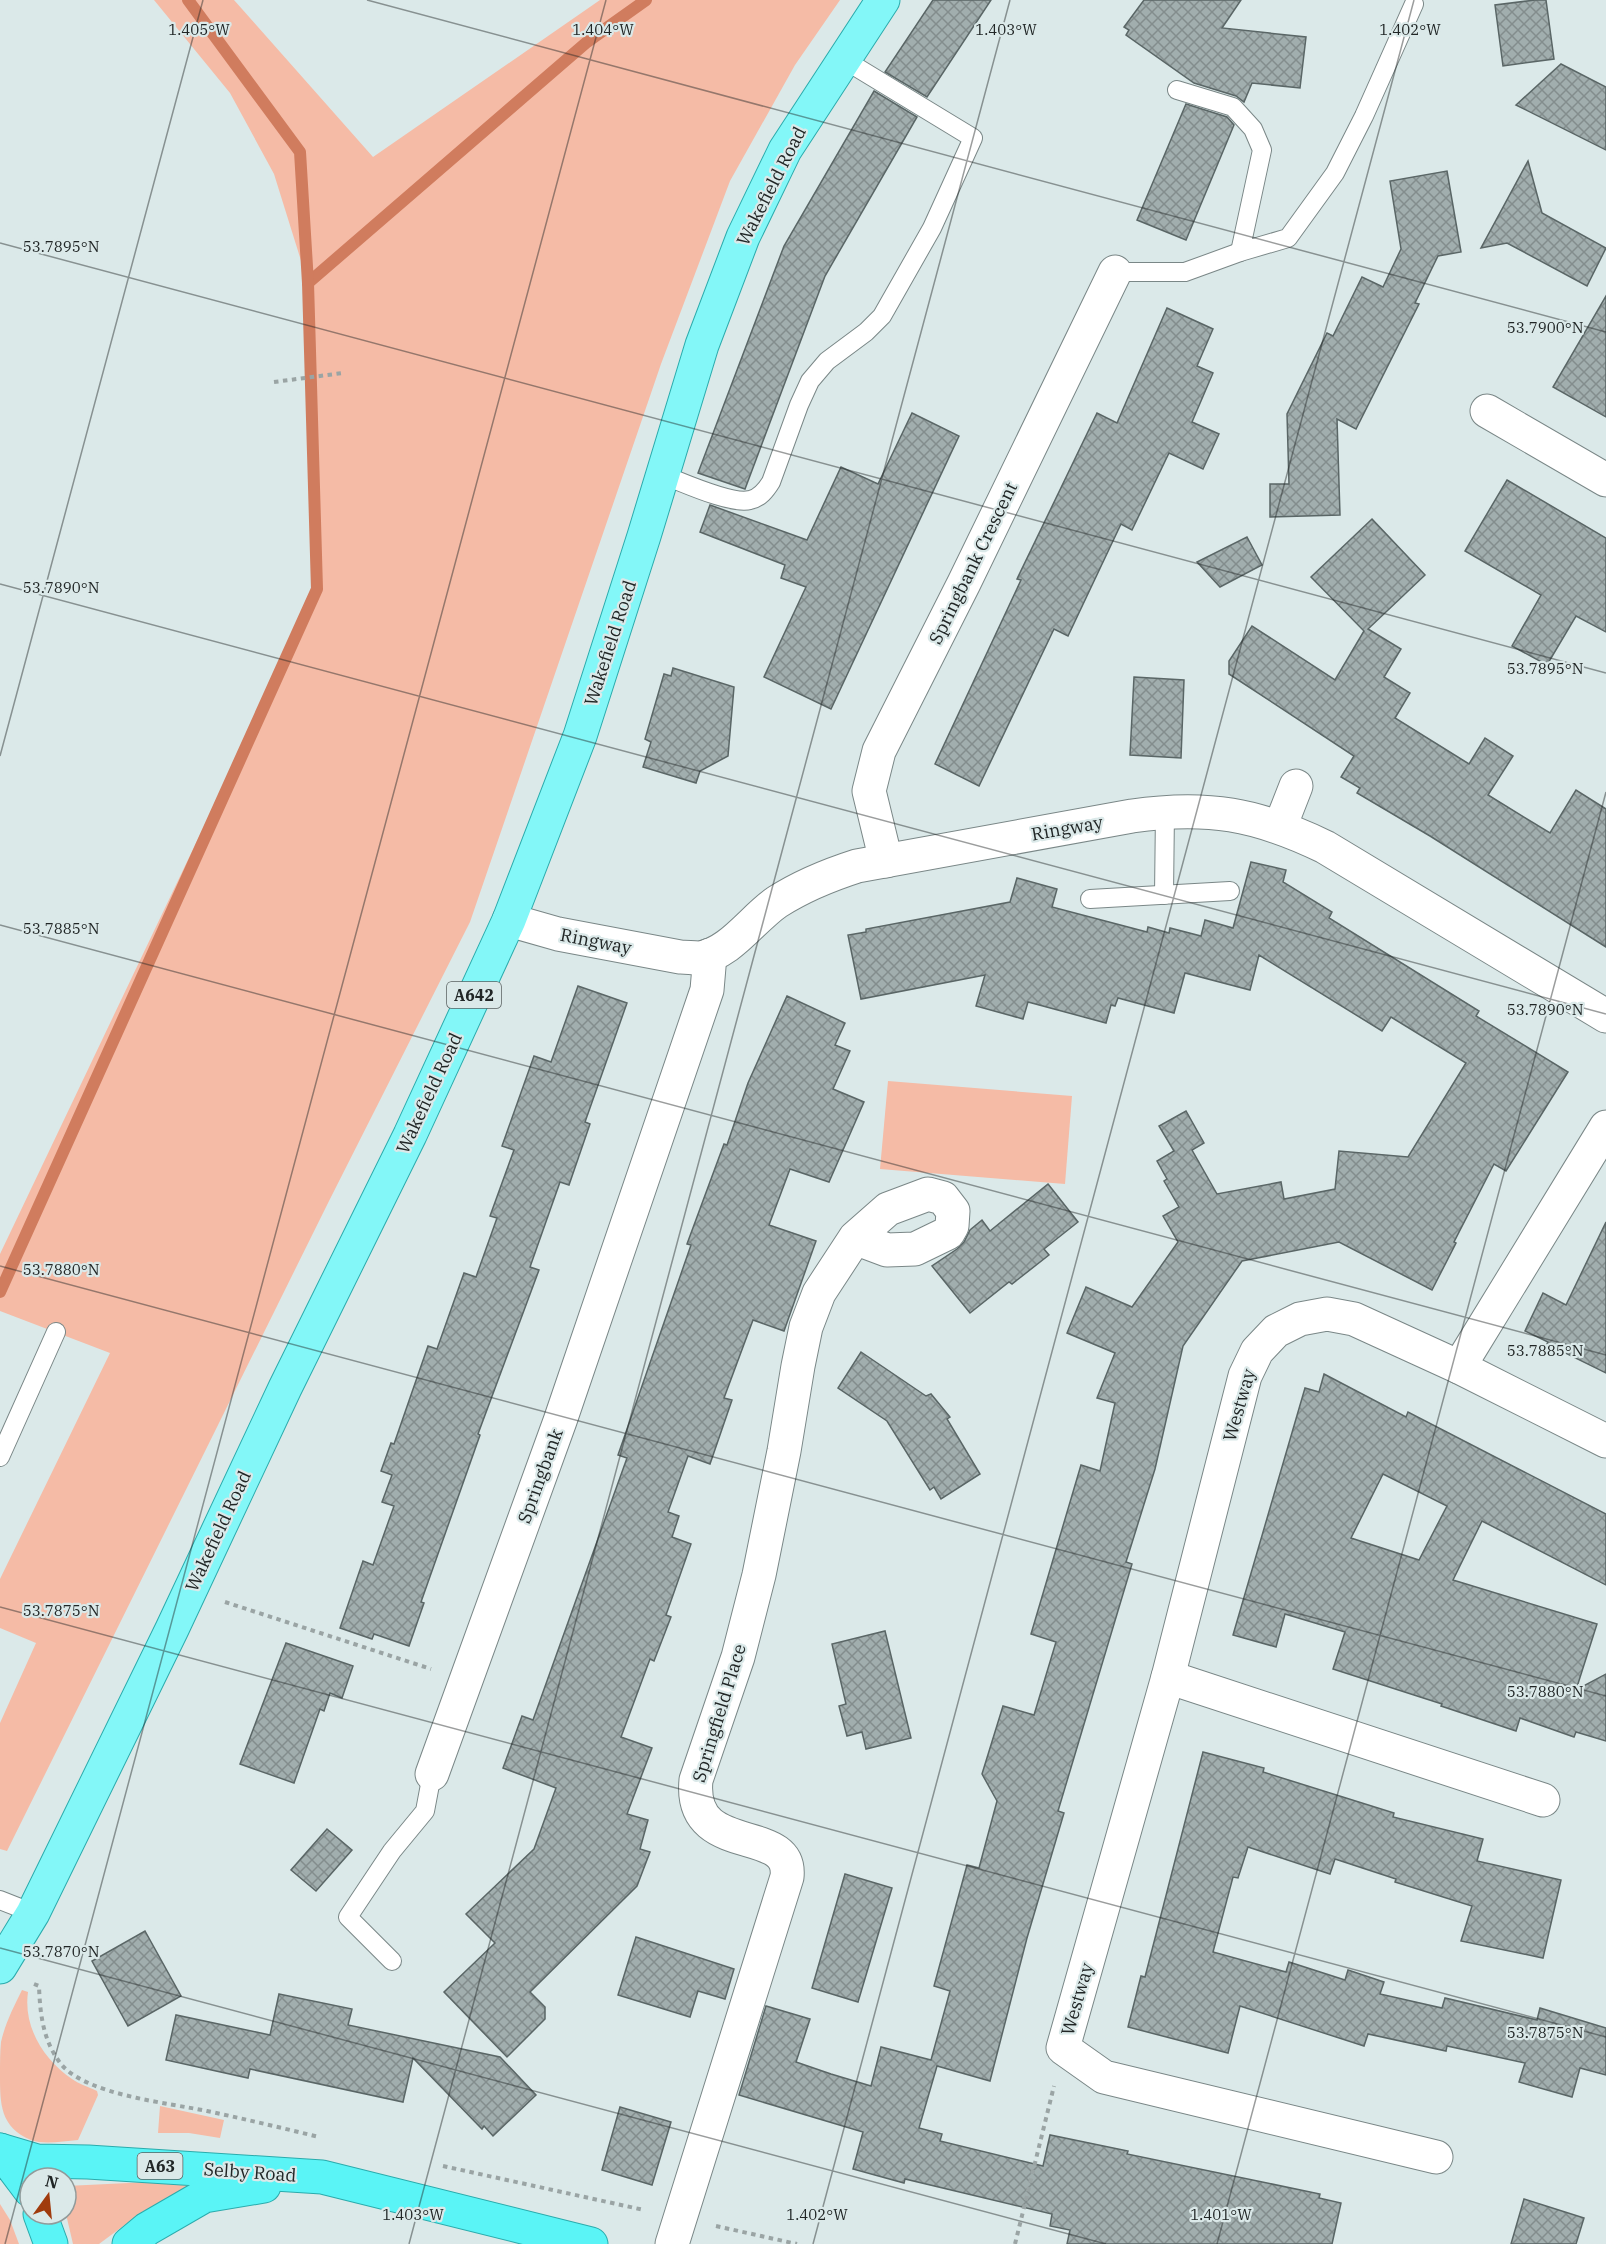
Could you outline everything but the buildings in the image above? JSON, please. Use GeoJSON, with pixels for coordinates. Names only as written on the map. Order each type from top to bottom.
{"type":"FeatureCollection","features":[{"type":"Feature","properties":{"kind":"highway","name":"Selby Road"},"geometry":{"type":"LineString","coordinates":[[0,2150],[37,2161],[88,2162],[322,2177],[591,2244]]}},
{"type":"Feature","properties":{"kind":"highway"},"geometry":{"type":"LineString","coordinates":[[0,2150],[18,2174]]}},
{"type":"Feature","properties":{"kind":"highway","name":"Selby Road"},"geometry":{"type":"LineString","coordinates":[[129,2244],[147,2229],[204,2196],[322,2177]]}},
{"type":"Feature","properties":{"kind":"highway"},"geometry":{"type":"LineString","coordinates":[[44,2226],[51,2244]]}},
{"type":"Feature","properties":{"kind":"main road","name":"Wakefield Road"},"geometry":{"type":"LineString","coordinates":[[0,1967],[33,1913],[190,1591],[285,1388],[410,1135],[508,920],[580,736],[702,345],[743,237],[785,150],[883,0]]}},
{"type":"Feature","properties":{"kind":"street","name":"Springbank Crescent"},"geometry":{"type":"LineString","coordinates":[[886,861],[869,790],[879,751],[964,583],[1115,272]]}},
{"type":"Feature","properties":{"kind":"street"},"geometry":{"type":"LineString","coordinates":[[1487,411],[1606,480]]}},
{"type":"Feature","properties":{"kind":"street"},"geometry":{"type":"LineString","coordinates":[[1280,827],[1296,786]]}},
{"type":"Feature","properties":{"kind":"street","name":"Ringway"},"geometry":{"type":"LineString","coordinates":[[508,920],[558,934],[680,957],[699,958],[716,953],[776,903],[829,875],[857,866],[1165,811],[1199,811],[1232,814],[1280,827],[1325,847],[1606,1016]]}},
{"type":"Feature","properties":{"kind":"street","name":"Springbank"},"geometry":{"type":"LineString","coordinates":[[432,1774],[560,1421],[707,990],[710,955]]}},
{"type":"Feature","properties":{"kind":"street"},"geometry":{"type":"LineString","coordinates":[[1459,1367],[1606,1127]]}},
{"type":"Feature","properties":{"kind":"street","name":"Springfield Place"},"geometry":{"type":"LineString","coordinates":[[676,2231],[788,1870],[787,1862],[778,1851],[711,1825],[702,1816],[697,1805],[696,1780],[738,1657],[759,1575],[806,1327],[819,1293],[855,1238]]}},
{"type":"Feature","properties":{"kind":"street","name":"Westway"},"geometry":{"type":"LineString","coordinates":[[1436,2157],[1104,2077],[1064,2048],[1168,1677],[1245,1376],[1257,1351],[1276,1331],[1300,1318],[1327,1314],[1354,1319],[1459,1367],[1606,1441]]}},
{"type":"Feature","properties":{"kind":"street"},"geometry":{"type":"LineString","coordinates":[[1168,1677],[1543,1800]]}},
{"type":"Feature","properties":{"kind":"lane"},"geometry":{"type":"LineString","coordinates":[[1115,272],[1185,272],[1288,238],[1335,173],[1364,116],[1414,4]]}},
{"type":"Feature","properties":{"kind":"lane"},"geometry":{"type":"LineString","coordinates":[[663,475],[732,500],[750,500],[766,490],[810,381],[827,361],[866,332],[882,316],[932,228],[974,138],[843,59]]}},
{"type":"Feature","properties":{"kind":"lane"},"geometry":{"type":"LineString","coordinates":[[1177,90],[1233,107],[1252,129],[1262,150],[1240,252]]}},
{"type":"Feature","properties":{"kind":"lane"},"geometry":{"type":"LineString","coordinates":[[1164,895],[1165,811]]}},
{"type":"Feature","properties":{"kind":"lane"},"geometry":{"type":"LineString","coordinates":[[1090,899],[1230,891]]}},
{"type":"Feature","properties":{"kind":"lane"},"geometry":{"type":"LineString","coordinates":[[0,1457],[56,1332]]}},
{"type":"Feature","properties":{"kind":"lane","name":"Springbank"},"geometry":{"type":"LineString","coordinates":[[392,1961],[348,1917],[392,1851],[425,1810],[432,1774]]}},
{"type":"Feature","properties":{"kind":"lane"},"geometry":{"type":"LineString","coordinates":[[0,1900],[33,1913]]}},
{"type":"Feature","properties":{"kind":"path"},"geometry":{"type":"LineString","coordinates":[[274,382],[340,374]]}},
{"type":"Feature","properties":{"kind":"path"},"geometry":{"type":"LineString","coordinates":[[190,1591],[466,1680]]}},
{"type":"Feature","properties":{"kind":"path"},"geometry":{"type":"LineString","coordinates":[[29,1981],[39,1986],[40,2017],[50,2046],[62,2065],[85,2081],[118,2093],[209,2111],[323,2138]]}},
{"type":"Feature","properties":{"kind":"path"},"geometry":{"type":"LineString","coordinates":[[1015,2244],[1064,2048]]}},
{"type":"Feature","properties":{"kind":"path"},"geometry":{"type":"LineString","coordinates":[[437,2164],[676,2231],[797,2244]]}},
{"type":"Feature","properties":{"kind":"shaded area"},"geometry":{"type":"Polygon","coordinates":[[[154,0],[234,0],[373,157],[600,0],[840,0],[795,65],[730,181],[661,364],[470,922],[7,1851],[0,1849],[0,1723],[36,1643],[0,1628],[0,1579],[110,1353],[0,1311],[0,1254],[317,589],[308,283],[274,174],[230,93],[154,0]]]}},
{"type":"Feature","properties":{"kind":"shaded area"},"geometry":{"type":"Polygon","coordinates":[[[888,1081],[1072,1096],[1065,1184],[880,1169],[888,1081]]]}},
{"type":"Feature","properties":{"kind":"shaded area"},"geometry":{"type":"Polygon","coordinates":[[[22,1990],[28,1992],[27,2005],[32,2030],[44,2052],[72,2079],[97,2091],[98,2095],[78,2140],[48,2142],[31,2140],[13,2128],[4,2113],[0,2085],[1,2042],[7,2022],[22,1990]]]}},
{"type":"Feature","properties":{"kind":"shaded area"},"geometry":{"type":"Polygon","coordinates":[[[160,2106],[224,2120],[220,2138],[189,2133],[158,2133],[160,2106]]]}},
{"type":"Feature","properties":{"kind":"shaded area"},"geometry":{"type":"Polygon","coordinates":[[[191,2180],[192,2189],[142,2212],[99,2244],[73,2244],[69,2226],[78,2226],[78,2185],[191,2180]]]}},
{"type":"Feature","properties":{"kind":"shaded area"},"geometry":{"type":"Polygon","coordinates":[[[0,2204],[10,2220],[19,2244],[0,2244],[0,2204]]]}},
{"type":"Feature","properties":{"kind":"waterway"},"geometry":{"type":"LineString","coordinates":[[0,1292],[317,589],[308,283],[300,152],[188,0]]}},
{"type":"Feature","properties":{"kind":"waterway"},"geometry":{"type":"LineString","coordinates":[[308,283],[587,42],[646,0]]}}]}
